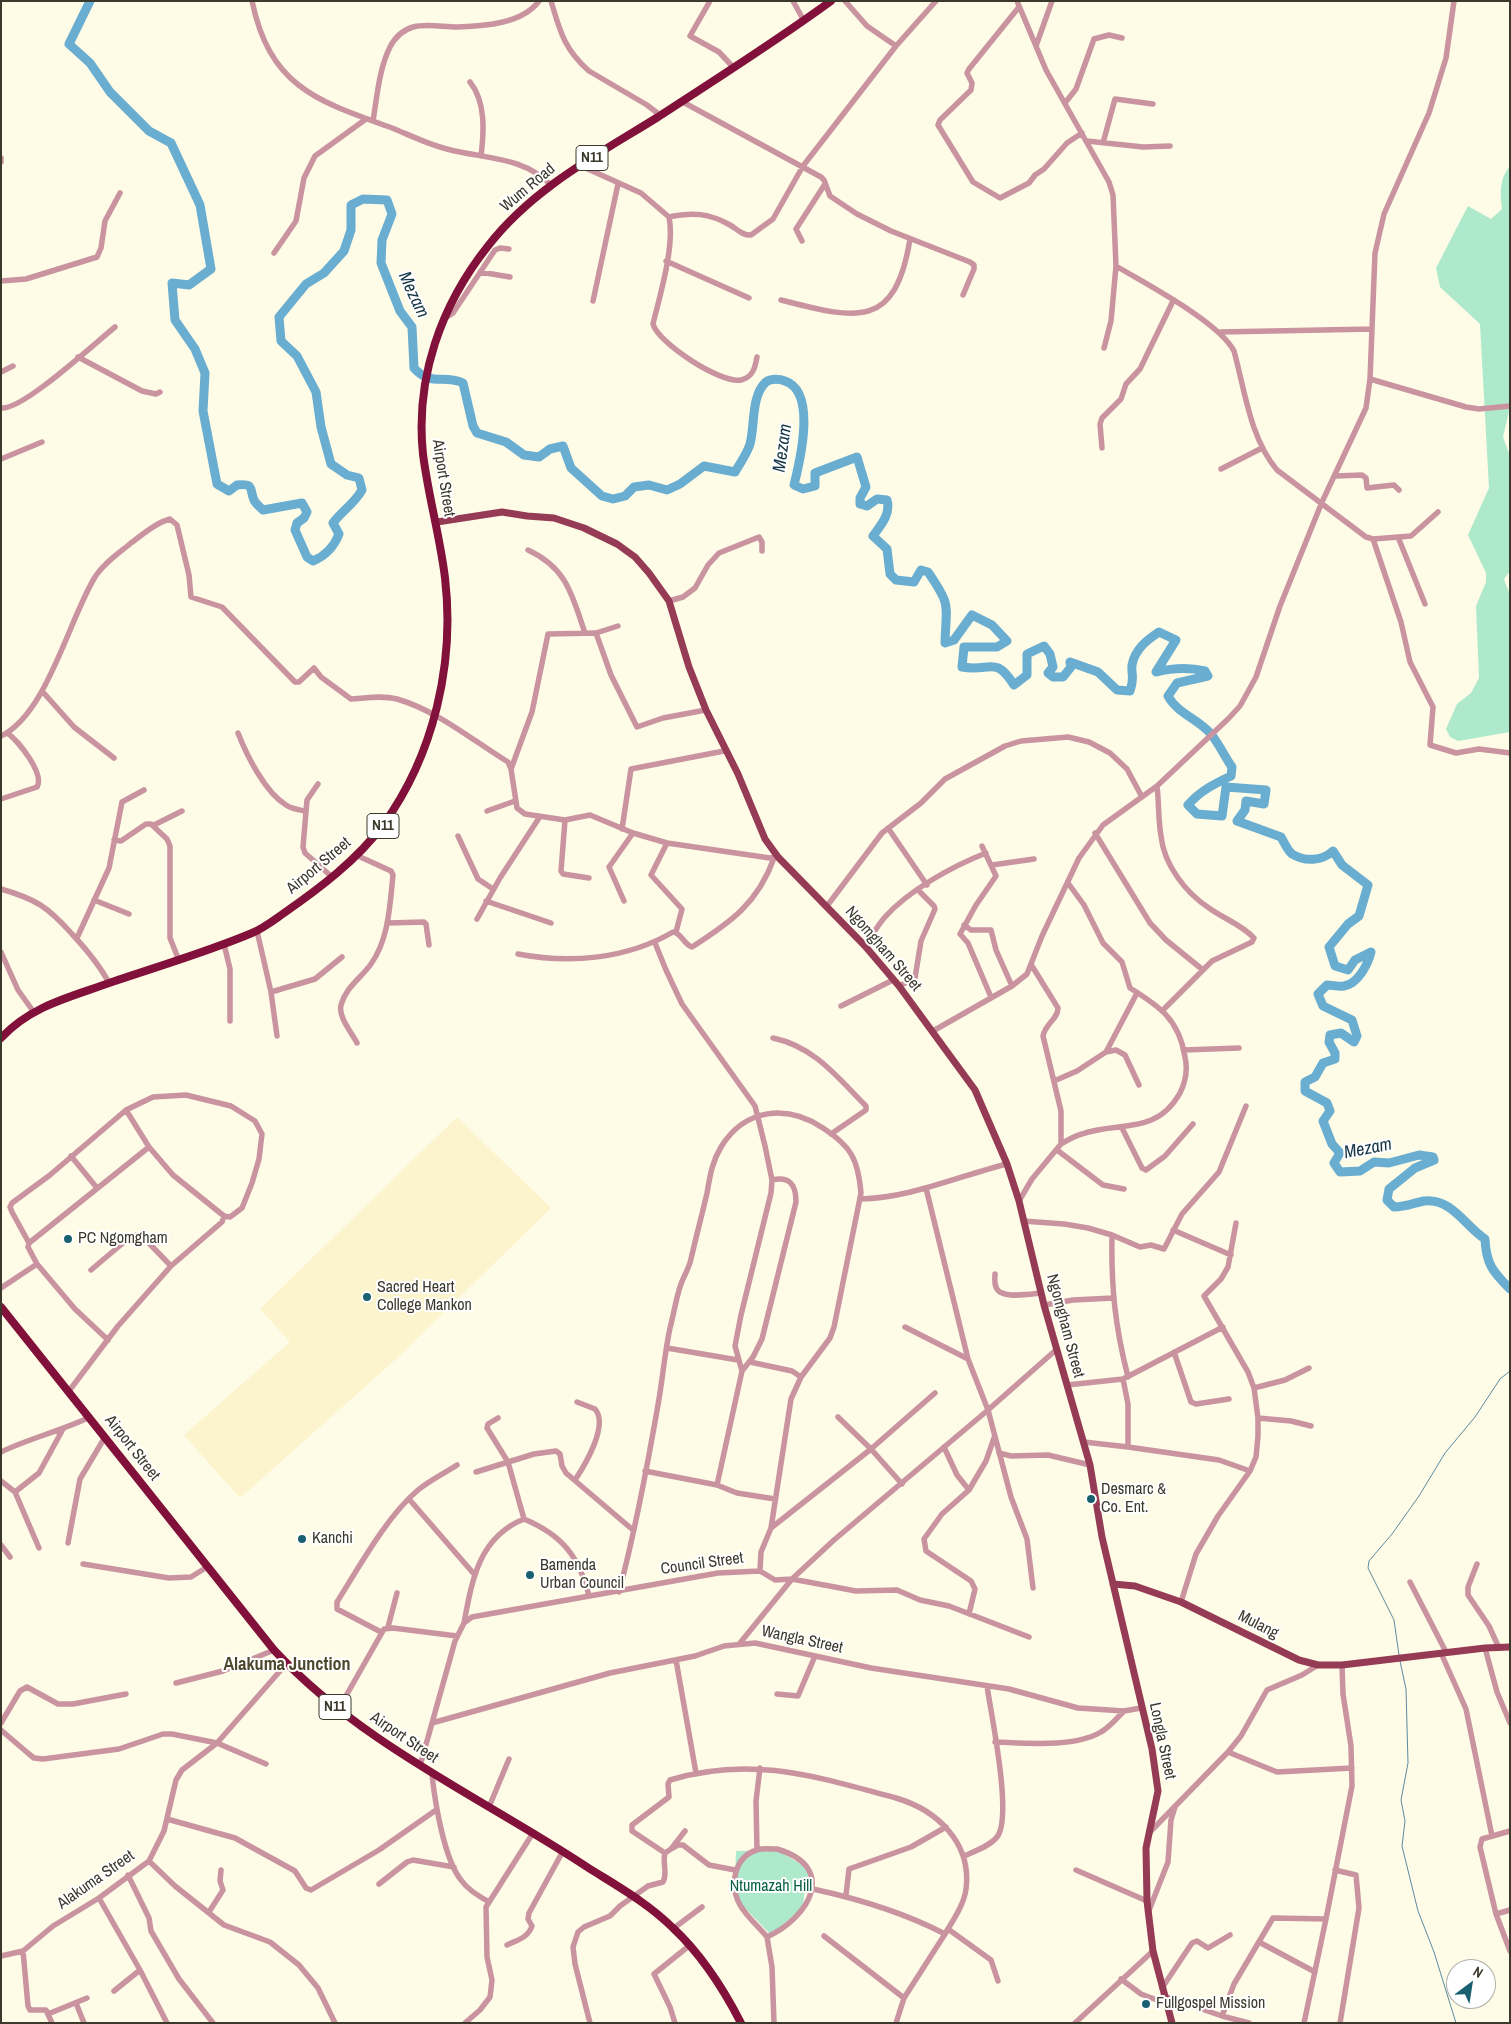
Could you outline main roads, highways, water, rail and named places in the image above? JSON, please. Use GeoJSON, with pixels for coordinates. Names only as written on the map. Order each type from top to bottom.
{"type":"FeatureCollection","features":[{"type":"Feature","properties":{"kind":"highway","name":"Wum Road"},"geometry":{"type":"LineString","coordinates":[[424,396],[431,352],[458,290],[489,244],[525,205],[579,165],[660,115],[831,1]]}},
{"type":"Feature","properties":{"kind":"highway","name":"Airport Street"},"geometry":{"type":"LineString","coordinates":[[1,1038],[33,1010],[178,958],[224,944],[256,931],[332,877],[383,826],[402,796],[418,764],[435,715],[444,671],[447,620],[445,580],[437,522],[424,457],[424,396]]}},
{"type":"Feature","properties":{"kind":"highway","name":"Airport Street"},"geometry":{"type":"LineString","coordinates":[[1,1307],[287,1664],[338,1710],[420,1766],[563,1851],[634,1896],[674,1928],[690,1945],[716,1979],[741,2023]]}},
{"type":"Feature","properties":{"kind":"main road","name":"Ngomgham Street"},"geometry":{"type":"LineString","coordinates":[[437,522],[502,512],[554,518],[584,528],[617,544],[645,568],[669,601],[706,710],[724,751],[738,774],[765,839],[776,857],[865,946],[899,986],[975,1090],[1007,1164],[1016,1190],[1044,1305],[1090,1465],[1102,1536],[1113,1584]]}},
{"type":"Feature","properties":{"kind":"main road","name":"Mulang"},"geometry":{"type":"LineString","coordinates":[[1113,1584],[1135,1586],[1181,1602],[1299,1660],[1318,1665],[1342,1665],[1485,1648],[1510,1648]]}},
{"type":"Feature","properties":{"kind":"main road","name":"Longla Street"},"geometry":{"type":"LineString","coordinates":[[1113,1584],[1152,1748],[1158,1791],[1149,1832],[1145,1865],[1147,1901],[1153,1951],[1172,2023]]}},
{"type":"Feature","properties":{"kind":"waterway","name":"Mezam"},"geometry":{"type":"LineString","coordinates":[[90,1],[69,44],[90,63],[110,92],[149,131],[171,143],[200,205],[211,269],[189,285],[172,283],[175,320],[195,349],[205,373],[203,411],[217,484],[229,491],[237,485],[249,486],[255,501],[263,510],[302,503],[307,512],[304,518],[297,523],[295,530],[307,557],[313,561],[325,554],[335,543],[339,534],[333,523],[362,490],[359,478],[347,475],[331,464],[321,427],[316,392],[297,356],[281,341],[279,317],[306,284],[324,273],[344,251],[351,230],[351,205],[363,199],[387,200],[392,214],[382,240],[381,263],[400,311],[412,327],[414,368],[420,374],[432,379],[463,383],[473,426],[477,433],[506,442],[524,455],[539,457],[550,449],[563,446],[571,468],[602,496],[613,499],[625,496],[634,487],[649,485],[667,490],[680,484],[704,466],[735,472],[750,444],[756,403],[761,388],[770,380],[778,379],[785,381],[795,388],[801,399],[803,412],[804,428],[800,460],[794,485],[803,489],[815,486],[815,473],[857,457],[866,487],[860,498],[860,504],[867,506],[877,499],[887,500],[888,510],[873,536],[887,549],[890,574],[896,580],[914,582],[921,570],[928,572],[941,592],[946,606],[945,643],[954,640],[972,615],[992,625],[1007,641],[997,647],[964,647],[962,667],[997,667],[1008,676],[1014,685],[1027,675],[1027,654],[1044,646],[1050,654],[1053,667],[1048,673],[1053,677],[1063,677],[1071,667],[1070,662],[1098,672],[1117,690],[1130,691],[1133,680],[1132,665],[1136,654],[1146,642],[1159,632],[1176,640],[1156,672],[1180,668],[1205,671],[1208,676],[1177,683],[1168,696],[1182,712],[1211,734],[1232,767],[1231,776],[1208,788],[1188,805],[1197,814],[1222,816],[1226,787],[1266,790],[1264,804],[1246,801],[1245,810],[1237,821],[1281,837],[1290,852],[1297,857],[1313,859],[1324,857],[1333,851],[1342,865],[1368,885],[1359,916],[1348,924],[1329,947],[1335,966],[1348,970],[1355,960],[1371,952],[1362,973],[1354,982],[1344,986],[1327,985],[1318,994],[1323,1006],[1352,1020],[1357,1036],[1354,1042],[1341,1033],[1330,1035],[1329,1042],[1335,1053],[1335,1059],[1323,1063],[1315,1077],[1305,1082],[1305,1091],[1327,1103],[1330,1111],[1323,1121],[1332,1144],[1340,1153],[1334,1163],[1340,1172],[1360,1171],[1374,1162],[1389,1163],[1419,1155],[1433,1157],[1434,1160],[1415,1168],[1389,1189],[1387,1200],[1394,1207],[1434,1201],[1450,1208],[1485,1239],[1489,1261],[1499,1278],[1510,1289]]}},
{"type":"Feature","properties":{"kind":"waterway"},"geometry":{"type":"LineString","coordinates":[[1399,1655],[1394,1620],[1368,1568],[1369,1561],[1392,1534],[1419,1496],[1445,1453],[1475,1417],[1500,1379],[1510,1371]]}},
{"type":"Feature","properties":{"kind":"waterway"},"geometry":{"type":"LineString","coordinates":[[1400,1661],[1406,1689],[1408,1763],[1401,1800],[1405,1821],[1402,1846],[1418,1911],[1434,1952],[1456,2023]]}},
{"type":"Feature","properties":{"kind":"place","name":"PC Ngomgham"},"geometry":{"type":"Point","coordinates":[68,1239]}},
{"type":"Feature","properties":{"kind":"place","name":"Sacred Heart College Mankon"},"geometry":{"type":"Point","coordinates":[367,1297]}},
{"type":"Feature","properties":{"kind":"place","name":"Desmarc & Co. Ent."},"geometry":{"type":"Point","coordinates":[1091,1499]}},
{"type":"Feature","properties":{"kind":"place","name":"Kanchi"},"geometry":{"type":"Point","coordinates":[302,1539]}},
{"type":"Feature","properties":{"kind":"place","name":"Bamenda Urban Council"},"geometry":{"type":"Point","coordinates":[530,1575]}},
{"type":"Feature","properties":{"kind":"place","name":"Fullgospel Mission"},"geometry":{"type":"Point","coordinates":[1146,2004]}},
{"type":"Feature","properties":{"kind":"district","name":"Alakuma Junction"},"geometry":{"type":"Point","coordinates":[287,1665]}},
{"type":"Feature","properties":{"kind":"park label","name":"Ntumazah Hill"},"geometry":{"type":"Point","coordinates":[771,1887]}}]}
